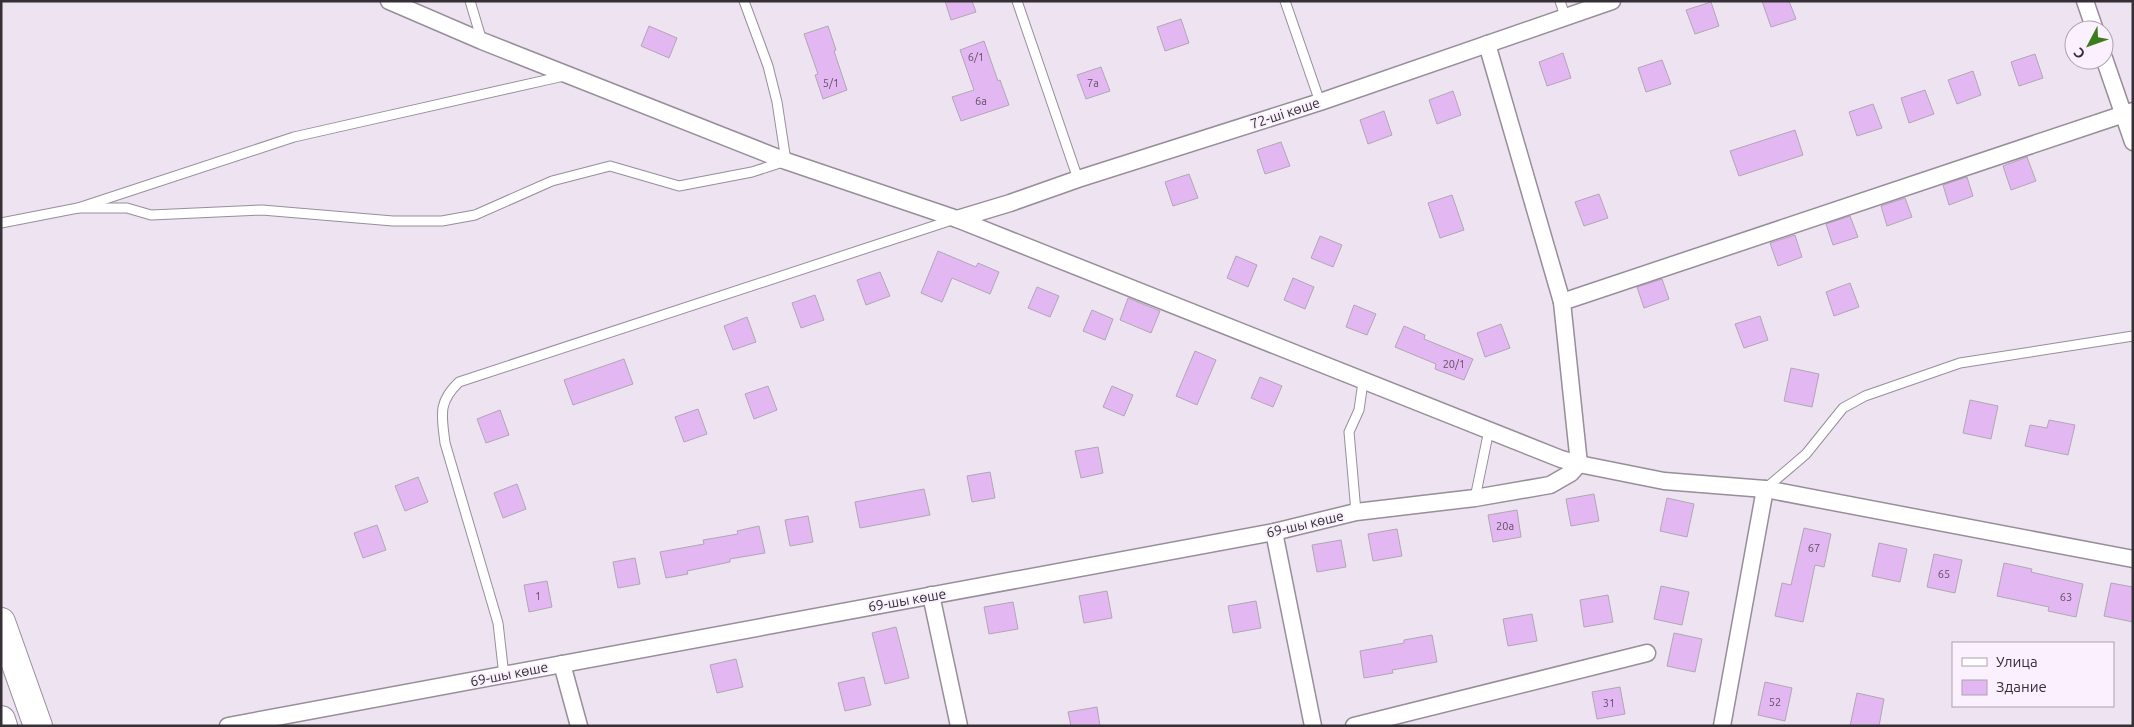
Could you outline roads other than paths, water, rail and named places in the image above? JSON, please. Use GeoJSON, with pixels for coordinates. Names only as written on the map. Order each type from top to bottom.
{"type":"FeatureCollection","features":[{"type":"Feature","properties":{"kind":"highway"},"geometry":{"type":"LineString","coordinates":[[1,622],[38,726]]}},
{"type":"Feature","properties":{"kind":"highway"},"geometry":{"type":"LineString","coordinates":[[1,720],[3,726]]}},
{"type":"Feature","properties":{"kind":"street"},"geometry":{"type":"LineString","coordinates":[[389,1],[482,41],[786,161],[957,219],[1363,382],[1580,464],[1664,481],[1765,489],[2133,559]]}},
{"type":"Feature","properties":{"kind":"street","name":"72-ші көше"},"geometry":{"type":"LineString","coordinates":[[957,219],[1320,102],[1488,44],[1562,9],[1612,1]]}},
{"type":"Feature","properties":{"kind":"street"},"geometry":{"type":"LineString","coordinates":[[2085,1],[2091,20]]}},
{"type":"Feature","properties":{"kind":"street"},"geometry":{"type":"LineString","coordinates":[[1488,44],[1562,302],[1580,464]]}},
{"type":"Feature","properties":{"kind":"street"},"geometry":{"type":"LineString","coordinates":[[2109,70],[2128,113],[2133,142]]}},
{"type":"Feature","properties":{"kind":"street"},"geometry":{"type":"LineString","coordinates":[[1562,302],[2128,113]]}},
{"type":"Feature","properties":{"kind":"street","name":"69-шы көше"},"geometry":{"type":"LineString","coordinates":[[228,726],[1274,532],[1356,512],[1475,498],[1550,485],[1571,473],[1580,464]]}},
{"type":"Feature","properties":{"kind":"street"},"geometry":{"type":"LineString","coordinates":[[1722,726],[1765,489]]}},
{"type":"Feature","properties":{"kind":"street"},"geometry":{"type":"LineString","coordinates":[[1274,532],[1313,726]]}},
{"type":"Feature","properties":{"kind":"street"},"geometry":{"type":"LineString","coordinates":[[930,595],[959,726]]}},
{"type":"Feature","properties":{"kind":"street"},"geometry":{"type":"LineString","coordinates":[[1354,726],[1647,654]]}},
{"type":"Feature","properties":{"kind":"street"},"geometry":{"type":"LineString","coordinates":[[562,664],[579,726]]}},
{"type":"Feature","properties":{"kind":"lane"},"geometry":{"type":"LineString","coordinates":[[470,1],[482,41]]}},
{"type":"Feature","properties":{"kind":"lane"},"geometry":{"type":"LineString","coordinates":[[78,208],[127,208],[151,215],[262,210],[393,221],[442,221],[475,215],[552,182],[610,166],[679,186],[752,172],[786,161],[777,102],[768,66],[744,1]]}},
{"type":"Feature","properties":{"kind":"lane"},"geometry":{"type":"LineString","coordinates":[[1017,1],[1078,179]]}},
{"type":"Feature","properties":{"kind":"lane"},"geometry":{"type":"LineString","coordinates":[[1285,1],[1320,102]]}},
{"type":"Feature","properties":{"kind":"lane"},"geometry":{"type":"LineString","coordinates":[[1,223],[78,208],[294,137],[567,75]]}},
{"type":"Feature","properties":{"kind":"lane"},"geometry":{"type":"LineString","coordinates":[[504,676],[498,623],[446,443],[442,417],[443,404],[449,392],[459,382],[957,219]]}},
{"type":"Feature","properties":{"kind":"lane"},"geometry":{"type":"LineString","coordinates":[[1765,489],[1806,454],[1843,408],[1865,396],[1960,363],[2133,336]]}},
{"type":"Feature","properties":{"kind":"lane"},"geometry":{"type":"LineString","coordinates":[[1356,512],[1349,432],[1359,410],[1363,382]]}},
{"type":"Feature","properties":{"kind":"lane"},"geometry":{"type":"LineString","coordinates":[[1475,498],[1489,430]]}}]}
